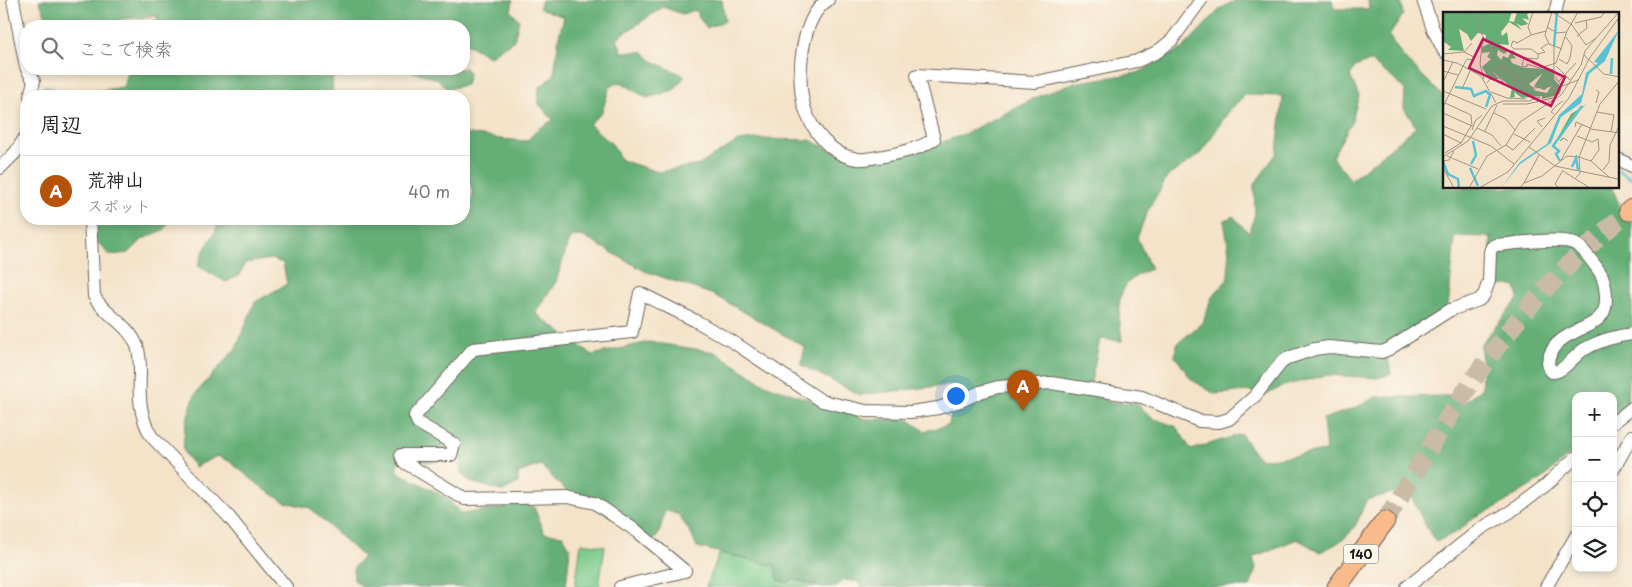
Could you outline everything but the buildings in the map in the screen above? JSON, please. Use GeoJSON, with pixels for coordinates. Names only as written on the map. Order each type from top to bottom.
{"type":"FeatureCollection","features":[{"type":"Feature","properties":{"kind":"highway","name":"140"},"geometry":{"type":"LineString","coordinates":[[1337,587],[1385,521]]}},
{"type":"Feature","properties":{"kind":"street"},"geometry":{"type":"LineString","coordinates":[[13,0],[20,37]]}},
{"type":"Feature","properties":{"kind":"street"},"geometry":{"type":"LineString","coordinates":[[828,0],[820,5],[813,16],[805,37],[800,62],[803,104],[807,116],[820,137],[836,152],[858,160],[894,154],[924,146],[934,139],[917,75],[1036,82],[1137,61],[1157,52],[1172,40],[1201,0]]}},
{"type":"Feature","properties":{"kind":"street"},"geometry":{"type":"LineString","coordinates":[[1423,0],[1433,29],[1443,49]]}},
{"type":"Feature","properties":{"kind":"street"},"geometry":{"type":"LineString","coordinates":[[30,75],[34,81],[32,90]]}},
{"type":"Feature","properties":{"kind":"street"},"geometry":{"type":"LineString","coordinates":[[0,168],[20,145]]}},
{"type":"Feature","properties":{"kind":"street"},"geometry":{"type":"LineString","coordinates":[[1620,160],[1632,166]]}},
{"type":"Feature","properties":{"kind":"street"},"geometry":{"type":"LineString","coordinates":[[90,225],[94,296],[99,304],[133,336],[137,345],[140,355],[142,414],[146,428],[152,437],[229,517],[286,587]]}},
{"type":"Feature","properties":{"kind":"street"},"geometry":{"type":"LineString","coordinates":[[620,587],[685,571],[638,532],[595,503],[567,497],[465,499],[404,462],[401,455],[451,455],[454,444],[418,423],[415,416],[473,349],[632,332],[640,293],[733,342],[822,401],[866,411],[910,412],[938,408],[961,402],[980,392],[998,387],[1051,383],[1142,397],[1199,421],[1219,422],[1229,419],[1255,396],[1281,363],[1288,358],[1315,349],[1329,347],[1382,352],[1450,310],[1479,300],[1484,294],[1489,281],[1490,252],[1496,244],[1570,241],[1577,244],[1600,272],[1604,282],[1605,294],[1603,314],[1596,320],[1563,338],[1554,347],[1548,363],[1552,372],[1556,373],[1585,349],[1614,337],[1632,334]]}},
{"type":"Feature","properties":{"kind":"street"},"geometry":{"type":"LineString","coordinates":[[1617,420],[1632,408]]}},
{"type":"Feature","properties":{"kind":"street"},"geometry":{"type":"LineString","coordinates":[[1617,463],[1632,436]]}},
{"type":"Feature","properties":{"kind":"street"},"geometry":{"type":"LineString","coordinates":[[1408,587],[1482,528],[1510,512],[1546,485],[1572,461]]}},
{"type":"Feature","properties":{"kind":"street"},"geometry":{"type":"LineString","coordinates":[[1546,587],[1572,543]]}},
{"type":"Feature","properties":{"kind":"green space"},"geometry":{"type":"Polygon","coordinates":[[[39,0],[513,0],[511,11],[519,20],[514,40],[489,57],[470,46],[470,20],[156,20],[159,16],[121,20],[47,20],[39,0]]]}},
{"type":"Feature","properties":{"kind":"green space"},"geometry":{"type":"Polygon","coordinates":[[[542,0],[722,0],[725,21],[706,28],[695,10],[682,14],[663,7],[617,38],[622,52],[644,52],[652,61],[685,76],[674,90],[647,98],[621,82],[610,86],[602,112],[589,124],[613,145],[621,160],[658,172],[699,165],[738,141],[756,139],[810,140],[843,156],[914,153],[964,134],[1035,98],[1072,83],[1138,73],[1182,49],[1220,9],[1236,0],[1332,0],[1334,9],[1369,9],[1368,0],[1401,0],[1403,15],[1389,36],[1403,57],[1443,96],[1443,189],[1612,189],[1620,206],[1630,223],[1632,223],[1632,377],[1628,381],[1627,404],[1617,414],[1617,392],[1572,392],[1572,453],[1542,479],[1497,507],[1474,517],[1460,530],[1436,542],[1410,494],[1400,491],[1366,500],[1355,526],[1345,538],[1320,552],[1297,539],[1253,557],[1256,568],[1250,587],[860,587],[859,582],[844,580],[837,587],[822,587],[793,579],[788,583],[778,580],[775,566],[697,547],[679,515],[665,510],[659,534],[653,541],[566,491],[541,465],[518,473],[518,483],[502,491],[471,482],[462,475],[461,455],[433,462],[398,461],[396,471],[447,498],[461,514],[502,508],[516,503],[534,507],[544,533],[563,535],[570,548],[566,587],[363,587],[354,580],[353,569],[363,557],[310,508],[285,502],[264,489],[229,461],[217,456],[195,467],[187,457],[183,445],[185,429],[196,393],[236,348],[255,302],[287,284],[283,263],[271,259],[245,263],[240,275],[226,282],[198,266],[203,252],[216,231],[217,225],[470,225],[470,200],[473,195],[470,183],[470,134],[527,141],[538,129],[553,120],[538,103],[539,88],[554,75],[559,36],[564,17],[539,8],[542,0]],[[1370,61],[1355,67],[1350,76],[1359,96],[1351,123],[1332,157],[1351,180],[1416,127],[1404,108],[1405,90],[1370,61]],[[1245,95],[1229,111],[1200,154],[1168,176],[1147,212],[1137,238],[1151,269],[1129,281],[1120,298],[1119,317],[1122,341],[1100,339],[1089,391],[1109,402],[1136,403],[1152,418],[1177,427],[1191,450],[1241,434],[1258,458],[1270,459],[1326,451],[1323,419],[1355,408],[1376,397],[1446,396],[1456,394],[1465,402],[1482,388],[1481,344],[1519,298],[1516,287],[1509,285],[1491,286],[1491,237],[1455,236],[1448,308],[1386,346],[1391,374],[1377,378],[1327,375],[1283,386],[1264,396],[1249,391],[1215,394],[1192,380],[1174,355],[1178,343],[1203,322],[1212,297],[1228,279],[1229,252],[1224,221],[1233,216],[1249,233],[1255,214],[1254,185],[1277,153],[1283,96],[1245,95]],[[582,236],[570,237],[556,282],[535,313],[592,355],[649,342],[715,352],[772,387],[866,419],[907,419],[925,431],[949,425],[956,384],[860,395],[801,365],[805,347],[714,295],[645,271],[582,236]]]}},
{"type":"Feature","properties":{"kind":"green space"},"geometry":{"type":"Polygon","coordinates":[[[126,75],[333,75],[332,90],[103,90],[123,87],[126,75]]]}},
{"type":"Feature","properties":{"kind":"green space"},"geometry":{"type":"Polygon","coordinates":[[[425,75],[468,75],[466,85],[447,89],[438,79],[425,75]]]}},
{"type":"Feature","properties":{"kind":"green space"},"geometry":{"type":"Polygon","coordinates":[[[94,225],[167,225],[165,229],[143,239],[129,253],[109,255],[95,239],[94,225]]]}},
{"type":"Feature","properties":{"kind":"green space"},"geometry":{"type":"Polygon","coordinates":[[[581,543],[605,546],[599,587],[575,587],[581,543]]]}},
{"type":"Feature","properties":{"kind":"green space"},"geometry":{"type":"Polygon","coordinates":[[[719,554],[731,554],[776,566],[778,580],[788,583],[793,579],[822,587],[706,587],[719,554]]]}},
{"type":"Feature","properties":{"kind":"water"},"geometry":{"type":"Polygon","coordinates":[[[44,86],[60,90],[42,90],[44,86]]]}},
{"type":"Feature","properties":{"kind":"waterway"},"geometry":{"type":"LineString","coordinates":[[1438,52],[1443,64]]}},
{"type":"Feature","properties":{"kind":"waterway"},"geometry":{"type":"LineString","coordinates":[[1620,171],[1632,179]]}},
{"type":"Feature","properties":{"kind":"tunnel"},"geometry":{"type":"LineString","coordinates":[[1385,521],[1468,387],[1513,326],[1560,274],[1629,211]]}},
{"type":"Feature","properties":{"kind":"place","name":"荒神山"},"geometry":{"type":"Point","coordinates":[1023,411]}}]}
